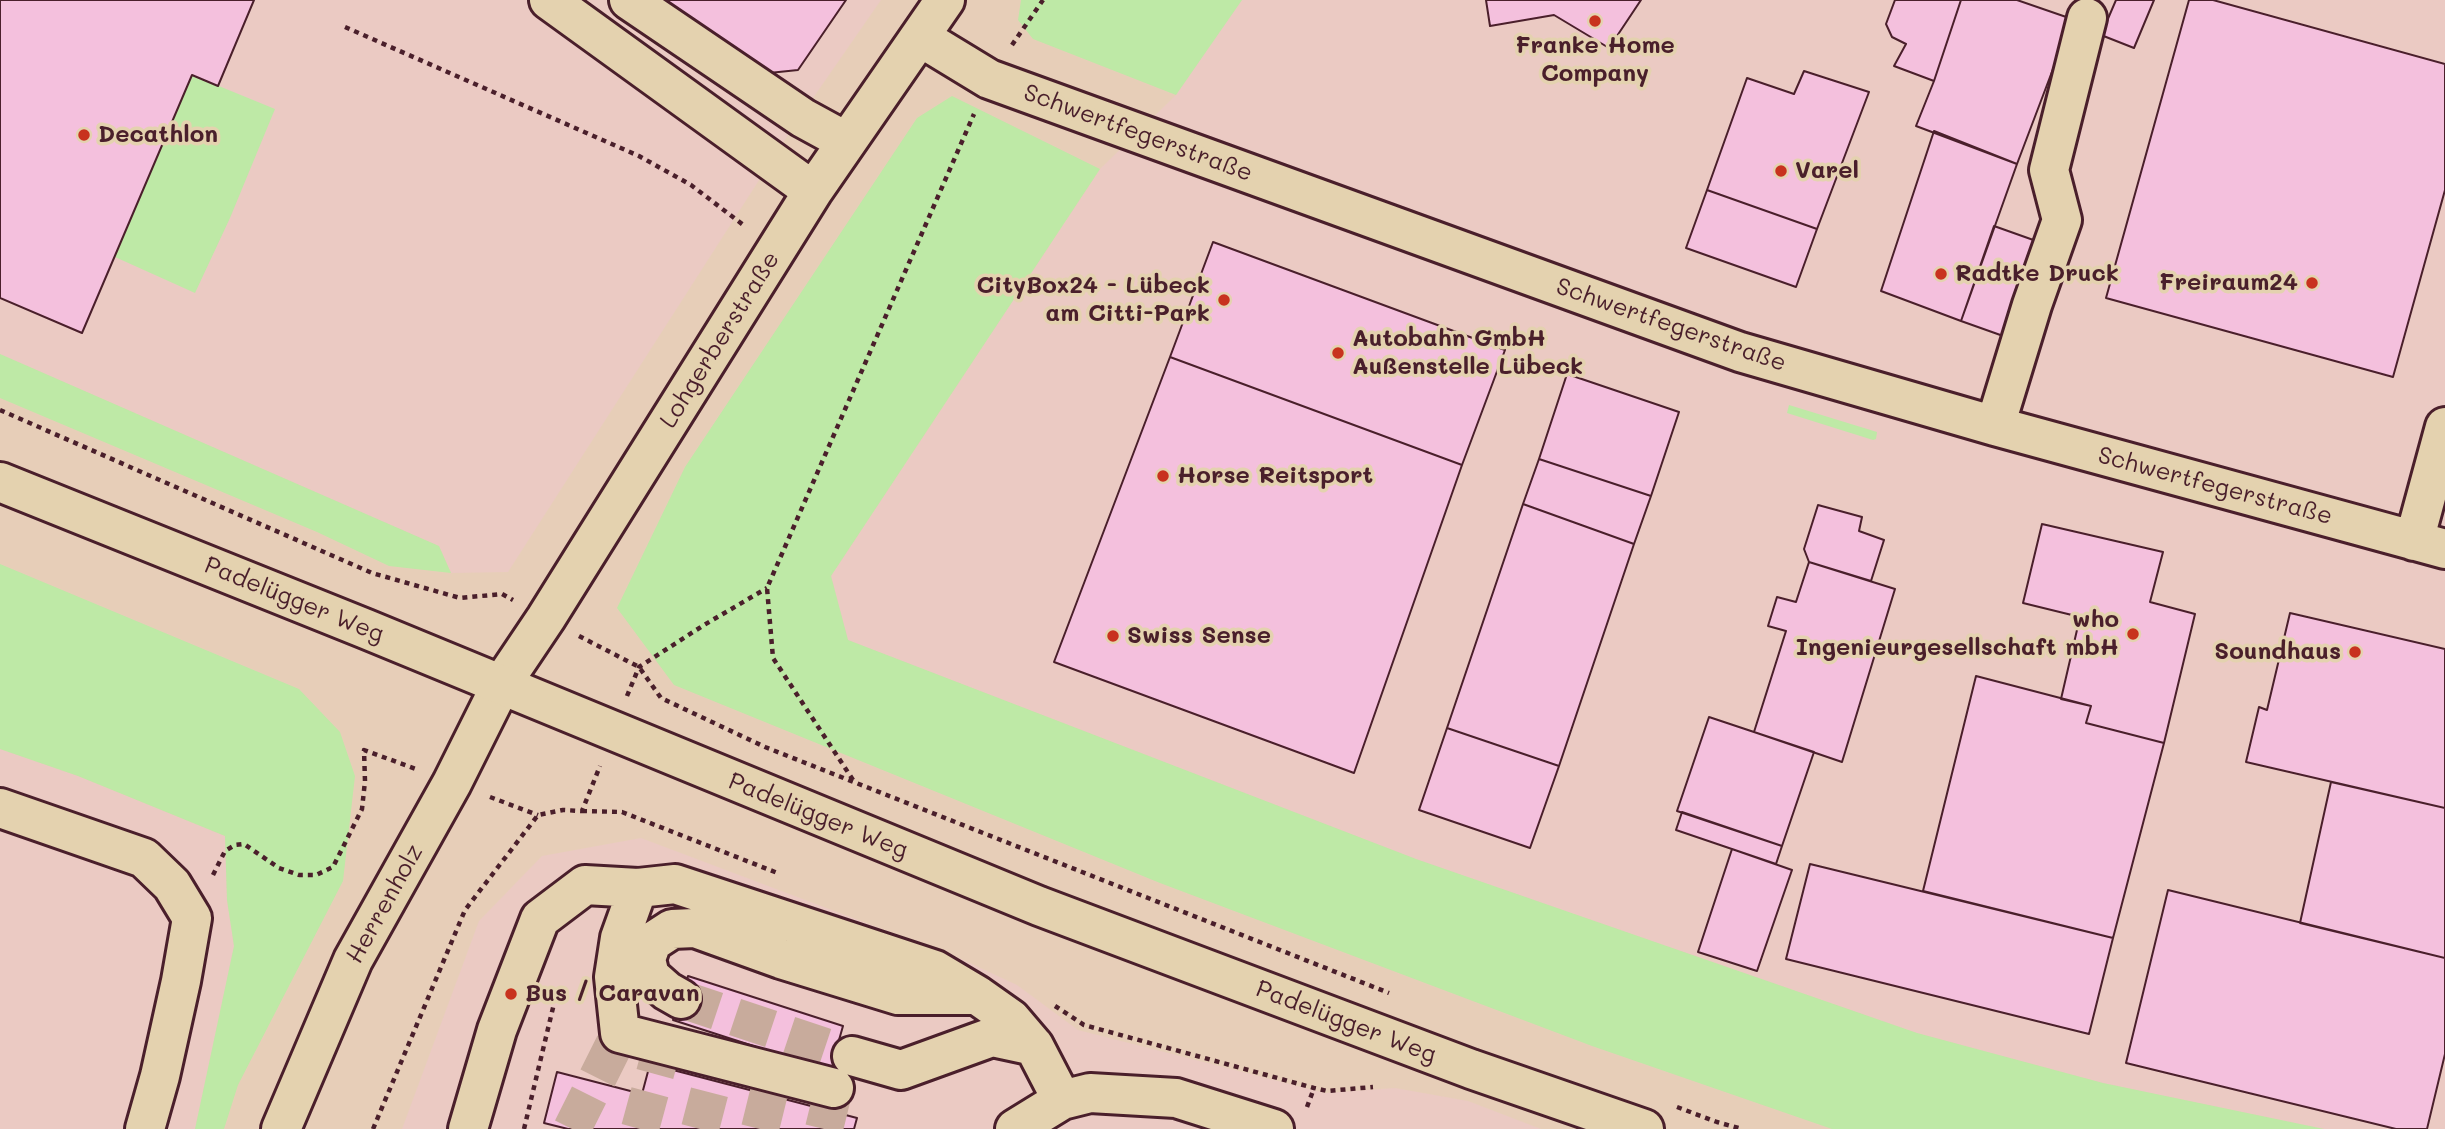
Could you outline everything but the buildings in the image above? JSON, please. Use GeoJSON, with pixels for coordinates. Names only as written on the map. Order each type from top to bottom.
{"type":"FeatureCollection","features":[{"type":"Feature","properties":{"kind":"street"},"geometry":{"type":"LineString","coordinates":[[549,0],[813,191]]}},
{"type":"Feature","properties":{"kind":"street"},"geometry":{"type":"LineString","coordinates":[[629,0],[803,118],[847,142]]}},
{"type":"Feature","properties":{"kind":"street","name":"Lohgerberstraße"},"geometry":{"type":"LineString","coordinates":[[501,685],[546,618],[813,191],[945,0]]}},
{"type":"Feature","properties":{"kind":"street"},"geometry":{"type":"LineString","coordinates":[[1995,426],[2032,305],[2062,220],[2049,170],[2087,18]]}},
{"type":"Feature","properties":{"kind":"street","name":"Schwertfegerstraße"},"geometry":{"type":"LineString","coordinates":[[920,37],[989,79],[1740,352],[1995,426],[2429,545]]}},
{"type":"Feature","properties":{"kind":"street"},"geometry":{"type":"LineString","coordinates":[[2429,545],[2445,427]]}},
{"type":"Feature","properties":{"kind":"street","name":"Padelügger Weg"},"geometry":{"type":"LineString","coordinates":[[0,482],[1039,906],[1471,1069],[1654,1115]]}},
{"type":"Feature","properties":{"kind":"street","name":"Herrenholz"},"geometry":{"type":"LineString","coordinates":[[281,1129],[353,960],[452,783],[501,685]]}},
{"type":"Feature","properties":{"kind":"street"},"geometry":{"type":"LineString","coordinates":[[0,808],[144,858],[172,885],[192,918],[160,1076],[145,1129]]}},
{"type":"Feature","properties":{"kind":"street"},"geometry":{"type":"LineString","coordinates":[[468,1129],[497,1030],[540,919],[585,885],[638,888],[675,884],[935,970],[1011,1019],[1034,1046],[1062,1100]]}},
{"type":"Feature","properties":{"kind":"street"},"geometry":{"type":"LineString","coordinates":[[638,888],[620,938],[614,977],[620,1033],[843,1072],[901,1070],[992,1037],[1034,1046]]}},
{"type":"Feature","properties":{"kind":"street"},"geometry":{"type":"LineString","coordinates":[[681,999],[650,976],[646,958],[652,942],[672,929],[695,928],[781,959],[898,995],[977,995]]}},
{"type":"Feature","properties":{"kind":"street"},"geometry":{"type":"LineString","coordinates":[[1015,1129],[1062,1100],[1090,1093],[1176,1098],[1274,1129]]}},
{"type":"Feature","properties":{"kind":"path"},"geometry":{"type":"LineString","coordinates":[[853,780],[773,658],[767,588],[989,79],[1043,0]]}},
{"type":"Feature","properties":{"kind":"path"},"geometry":{"type":"LineString","coordinates":[[345,27],[667,171],[691,185],[776,250]]}},
{"type":"Feature","properties":{"kind":"path"},"geometry":{"type":"LineString","coordinates":[[0,410],[373,573],[460,598],[502,594],[639,667],[661,698],[765,747],[1394,995]]}},
{"type":"Feature","properties":{"kind":"path"},"geometry":{"type":"LineString","coordinates":[[192,918],[225,851],[235,845],[244,844],[279,868],[299,875],[316,875],[332,867],[362,809],[364,750],[538,815],[563,810],[582,811],[639,667],[767,588]]}},
{"type":"Feature","properties":{"kind":"path"},"geometry":{"type":"LineString","coordinates":[[373,1129],[465,910],[538,815]]}},
{"type":"Feature","properties":{"kind":"path"},"geometry":{"type":"LineString","coordinates":[[524,1129],[559,984]]}},
{"type":"Feature","properties":{"kind":"path"},"geometry":{"type":"LineString","coordinates":[[1654,1115],[1717,1122],[1742,1129]]}},
{"type":"Feature","properties":{"kind":"shaded area"},"geometry":{"type":"Polygon","coordinates":[[[0,0],[881,0],[795,124],[508,572],[451,573],[439,546],[0,354],[0,0]]]}},
{"type":"Feature","properties":{"kind":"shaded area"},"geometry":{"type":"Polygon","coordinates":[[[1241,0],[2445,0],[2445,1129],[2324,1129],[2103,1083],[1917,1033],[1416,859],[848,640],[831,576],[1100,169],[1176,95],[1241,0]]]}},
{"type":"Feature","properties":{"kind":"shaded area"},"geometry":{"type":"Polygon","coordinates":[[[0,749],[78,776],[225,836],[227,900],[234,946],[195,1129],[0,1129],[0,749]]]}},
{"type":"Feature","properties":{"kind":"shaded area"},"geometry":{"type":"Polygon","coordinates":[[[641,838],[959,958],[1017,985],[1078,1030],[1325,1093],[1395,1088],[1468,1101],[1541,1129],[402,1129],[479,921],[542,856],[641,838]]]}},
{"type":"Feature","properties":{"kind":"green space"},"geometry":{"type":"Polygon","coordinates":[[[1021,0],[1242,0],[1176,95],[1033,39],[1018,20],[1021,0]]]}},
{"type":"Feature","properties":{"kind":"green space"},"geometry":{"type":"Polygon","coordinates":[[[192,75],[275,109],[230,218],[195,293],[115,257],[192,75]]]}},
{"type":"Feature","properties":{"kind":"green space"},"geometry":{"type":"Polygon","coordinates":[[[952,96],[1100,169],[831,576],[848,640],[1416,859],[1917,1033],[2103,1083],[2324,1129],[1832,1129],[1592,1046],[1160,883],[674,685],[617,608],[685,467],[917,118],[952,96]]]}},
{"type":"Feature","properties":{"kind":"green space"},"geometry":{"type":"Polygon","coordinates":[[[0,354],[439,546],[451,573],[389,566],[317,532],[0,398],[0,354]]]}},
{"type":"Feature","properties":{"kind":"green space"},"geometry":{"type":"Polygon","coordinates":[[[1789,405],[1877,432],[1876,439],[1787,413],[1789,405]]]}},
{"type":"Feature","properties":{"kind":"green space"},"geometry":{"type":"Polygon","coordinates":[[[0,564],[299,689],[340,732],[355,776],[343,881],[238,1085],[224,1129],[195,1129],[234,946],[227,900],[225,836],[78,776],[0,749],[0,564]]]}},
{"type":"Feature","properties":{"kind":"tunnel"},"geometry":{"type":"LineString","coordinates":[[681,999],[852,1056]]}},
{"type":"Feature","properties":{"kind":"tunnel"},"geometry":{"type":"LineString","coordinates":[[572,1129],[620,1033]]}},
{"type":"Feature","properties":{"kind":"tunnel"},"geometry":{"type":"LineString","coordinates":[[640,1129],[663,1044]]}},
{"type":"Feature","properties":{"kind":"tunnel"},"geometry":{"type":"LineString","coordinates":[[700,1129],[718,1059]]}},
{"type":"Feature","properties":{"kind":"tunnel"},"geometry":{"type":"LineString","coordinates":[[760,1129],[774,1072]]}},
{"type":"Feature","properties":{"kind":"tunnel"},"geometry":{"type":"LineString","coordinates":[[824,1129],[834,1088]]}},
{"type":"Feature","properties":{"kind":"place","name":"Franke Home Company"},"geometry":{"type":"Point","coordinates":[1595,21]}},
{"type":"Feature","properties":{"kind":"place","name":"Decathlon"},"geometry":{"type":"Point","coordinates":[84,135]}},
{"type":"Feature","properties":{"kind":"place","name":"Varel"},"geometry":{"type":"Point","coordinates":[1781,171]}},
{"type":"Feature","properties":{"kind":"place","name":"Radtke Druck"},"geometry":{"type":"Point","coordinates":[1941,274]}},
{"type":"Feature","properties":{"kind":"place","name":"Freiraum24"},"geometry":{"type":"Point","coordinates":[2312,283]}},
{"type":"Feature","properties":{"kind":"place","name":"CityBox24 - Lübeck am Citti-Park"},"geometry":{"type":"Point","coordinates":[1224,300]}},
{"type":"Feature","properties":{"kind":"place","name":"Autobahn GmbH Außenstelle Lübeck"},"geometry":{"type":"Point","coordinates":[1338,353]}},
{"type":"Feature","properties":{"kind":"place","name":"Horse Reitsport"},"geometry":{"type":"Point","coordinates":[1163,476]}},
{"type":"Feature","properties":{"kind":"place","name":"who Ingenieurgesellschaft mbH"},"geometry":{"type":"Point","coordinates":[2133,634]}},
{"type":"Feature","properties":{"kind":"place","name":"Swiss Sense"},"geometry":{"type":"Point","coordinates":[1113,636]}},
{"type":"Feature","properties":{"kind":"place","name":"Soundhaus"},"geometry":{"type":"Point","coordinates":[2355,652]}},
{"type":"Feature","properties":{"kind":"place","name":"Bus / Caravan"},"geometry":{"type":"Point","coordinates":[511,994]}}]}
